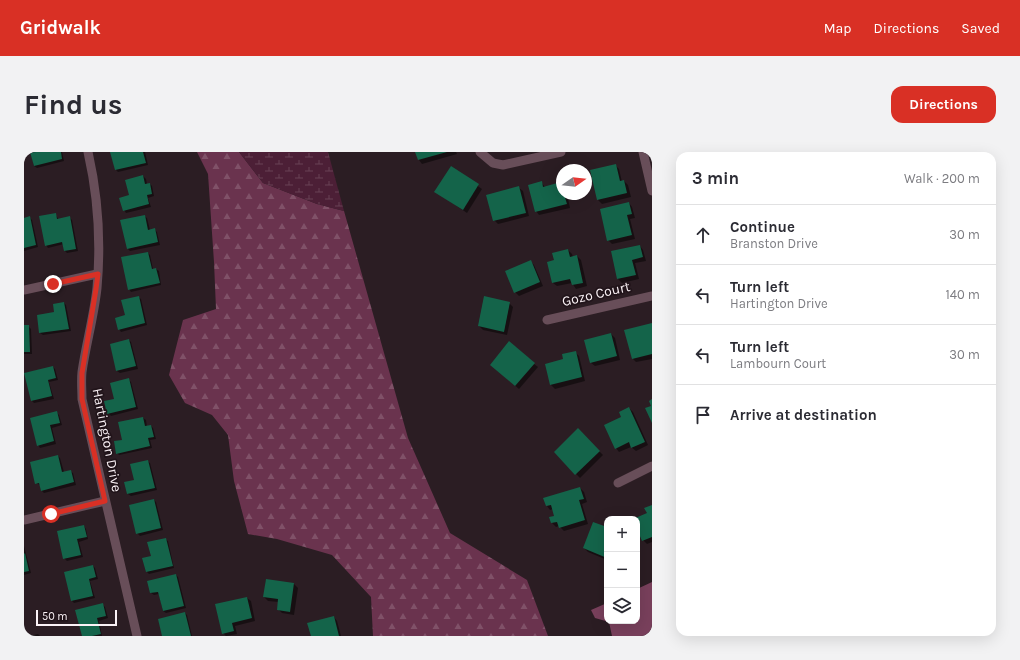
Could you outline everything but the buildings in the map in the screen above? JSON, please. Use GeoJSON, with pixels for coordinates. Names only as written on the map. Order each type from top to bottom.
{"type":"FeatureCollection","features":[{"type":"Feature","properties":{"kind":"street","name":"Hartington Drive"},"geometry":{"type":"LineString","coordinates":[[88,152],[94,182],[97,212],[98,274],[82,373],[82,399],[137,636]]}},
{"type":"Feature","properties":{"kind":"street"},"geometry":{"type":"LineString","coordinates":[[480,152],[493,163],[503,165],[561,152]]}},
{"type":"Feature","properties":{"kind":"street"},"geometry":{"type":"LineString","coordinates":[[643,152],[652,191]]}},
{"type":"Feature","properties":{"kind":"street"},"geometry":{"type":"LineString","coordinates":[[24,290],[98,274]]}},
{"type":"Feature","properties":{"kind":"street","name":"Gozo Court"},"geometry":{"type":"LineString","coordinates":[[547,320],[652,296]]}},
{"type":"Feature","properties":{"kind":"street"},"geometry":{"type":"LineString","coordinates":[[618,483],[652,466]]}},
{"type":"Feature","properties":{"kind":"street"},"geometry":{"type":"LineString","coordinates":[[24,520],[105,501]]}},
{"type":"Feature","properties":{"kind":"green space"},"geometry":{"type":"Polygon","coordinates":[[[197,152],[239,152],[263,183],[317,204],[344,211],[408,438],[450,533],[527,580],[548,636],[373,636],[371,597],[332,555],[277,539],[248,534],[234,481],[228,435],[212,415],[185,403],[169,375],[183,320],[216,309],[208,174],[197,152]]]}},
{"type":"Feature","properties":{"kind":"green space"},"geometry":{"type":"Polygon","coordinates":[[[239,152],[328,152],[344,211],[317,204],[263,183],[239,152]]]}},
{"type":"Feature","properties":{"kind":"shaded area"},"geometry":{"type":"Polygon","coordinates":[[[652,582],[652,636],[612,636],[609,624],[640,624],[640,588],[652,582]]]}},
{"type":"Feature","properties":{"kind":"shaded area"},"geometry":{"type":"Polygon","coordinates":[[[604,604],[604,621],[595,618],[591,610],[604,604]]]}},
{"type":"Feature","properties":{"kind":"route"},"geometry":{"type":"LineString","coordinates":[[51,514],[105,501],[82,399],[82,373],[98,274],[53,284]]}}]}
